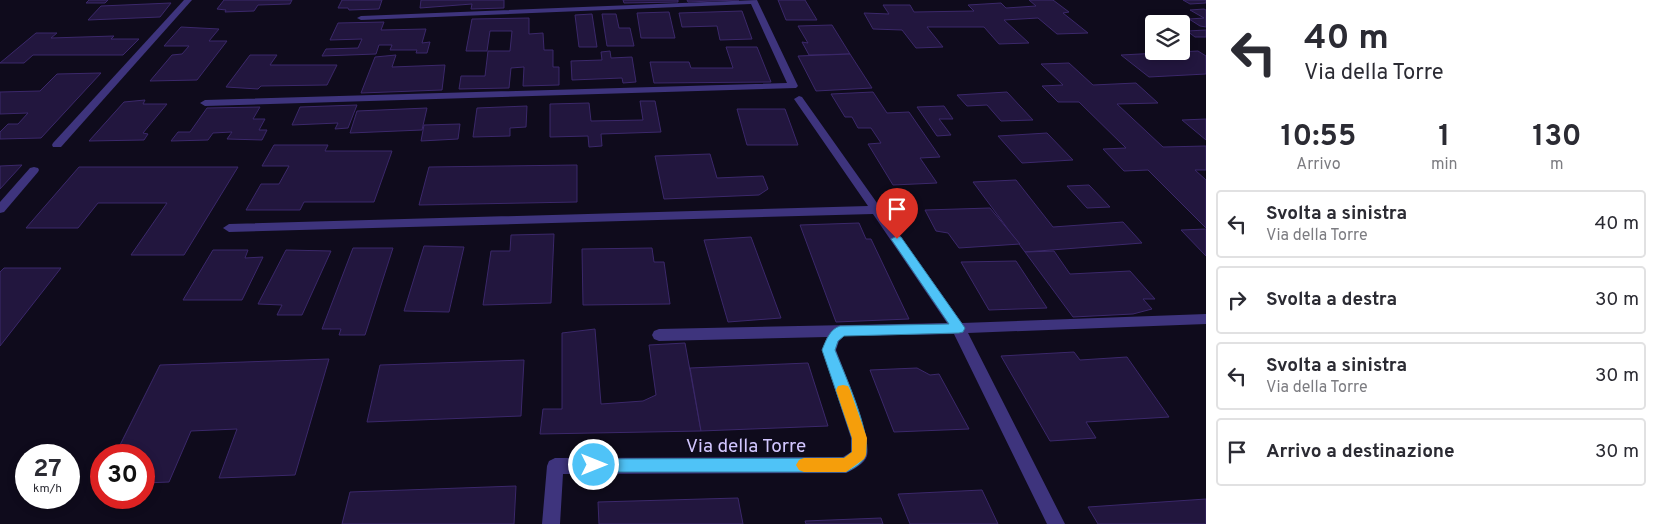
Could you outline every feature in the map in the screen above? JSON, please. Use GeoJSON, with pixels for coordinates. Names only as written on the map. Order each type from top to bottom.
{"type":"FeatureCollection","features":[{"type":"Feature","properties":{"kind":"street"},"geometry":{"type":"LineString","coordinates":[[57,145],[188,0]]}},
{"type":"Feature","properties":{"kind":"street"},"geometry":{"type":"LineString","coordinates":[[205,103],[793,86],[754,1],[360,18]]}},
{"type":"Feature","properties":{"kind":"street"},"geometry":{"type":"LineString","coordinates":[[799,99],[959,328],[1056,524]]}},
{"type":"Feature","properties":{"kind":"street"},"geometry":{"type":"LineString","coordinates":[[0,209],[34,170]]}},
{"type":"Feature","properties":{"kind":"street"},"geometry":{"type":"LineString","coordinates":[[230,228],[876,210]]}},
{"type":"Feature","properties":{"kind":"street"},"geometry":{"type":"LineString","coordinates":[[659,335],[959,328],[1206,319]]}},
{"type":"Feature","properties":{"kind":"street","name":"Via della Torre"},"geometry":{"type":"LineString","coordinates":[[551,524],[555,466],[846,465],[859,455],[859,438],[829,350],[833,338],[840,331]]}},
{"type":"Feature","properties":{"kind":"building"},"geometry":{"type":"Polygon","coordinates":[[[89,0],[108,0],[105,3],[86,3],[89,0]]]}},
{"type":"Feature","properties":{"kind":"building"},"geometry":{"type":"Polygon","coordinates":[[[224,0],[292,0],[290,4],[258,5],[254,11],[225,12],[226,10],[217,9],[224,0]]]}},
{"type":"Feature","properties":{"kind":"building"},"geometry":{"type":"Polygon","coordinates":[[[342,0],[382,0],[379,9],[349,10],[348,8],[338,8],[342,0]]]}},
{"type":"Feature","properties":{"kind":"building"},"geometry":{"type":"Polygon","coordinates":[[[421,0],[504,0],[504,8],[471,9],[472,4],[420,8],[421,0]]]}},
{"type":"Feature","properties":{"kind":"building"},"geometry":{"type":"Polygon","coordinates":[[[623,0],[678,0],[678,2],[624,3],[623,0]]]}},
{"type":"Feature","properties":{"kind":"building"},"geometry":{"type":"Polygon","coordinates":[[[687,0],[739,0],[688,2],[687,0]]]}},
{"type":"Feature","properties":{"kind":"building"},"geometry":{"type":"Polygon","coordinates":[[[778,0],[805,0],[817,20],[786,20],[778,0]]]}},
{"type":"Feature","properties":{"kind":"building"},"geometry":{"type":"Polygon","coordinates":[[[1029,0],[1053,0],[1069,12],[1063,13],[1088,33],[1057,34],[1038,18],[1004,20],[1029,43],[999,44],[984,27],[927,27],[943,47],[916,48],[902,30],[873,29],[864,13],[889,14],[883,5],[910,5],[914,12],[974,11],[968,5],[1001,3],[1006,8],[1036,6],[1029,0]]]}},
{"type":"Feature","properties":{"kind":"building"},"geometry":{"type":"Polygon","coordinates":[[[1183,0],[1206,0],[1206,3],[1190,4],[1183,0]]]}},
{"type":"Feature","properties":{"kind":"building"},"geometry":{"type":"Polygon","coordinates":[[[171,3],[160,17],[88,20],[101,6],[171,3]]]}},
{"type":"Feature","properties":{"kind":"building"},"geometry":{"type":"Polygon","coordinates":[[[1190,10],[1206,10],[1206,27],[1200,26],[1190,20],[1204,18],[1190,10]]]}},
{"type":"Feature","properties":{"kind":"building"},"geometry":{"type":"Polygon","coordinates":[[[742,11],[752,39],[720,40],[717,26],[682,27],[679,13],[742,11]]]}},
{"type":"Feature","properties":{"kind":"building"},"geometry":{"type":"Polygon","coordinates":[[[669,12],[675,38],[641,38],[637,13],[669,12]]]}},
{"type":"Feature","properties":{"kind":"building"},"geometry":{"type":"Polygon","coordinates":[[[592,14],[597,47],[579,47],[575,15],[592,14]]]}},
{"type":"Feature","properties":{"kind":"building"},"geometry":{"type":"Polygon","coordinates":[[[602,14],[616,14],[619,28],[630,28],[634,46],[607,46],[602,14]]]}},
{"type":"Feature","properties":{"kind":"building"},"geometry":{"type":"Polygon","coordinates":[[[529,18],[529,34],[543,33],[544,50],[553,50],[553,67],[559,67],[559,85],[523,86],[524,67],[511,68],[509,88],[459,89],[461,76],[485,76],[488,51],[510,51],[512,31],[490,31],[487,51],[466,51],[472,19],[529,18]]]}},
{"type":"Feature","properties":{"kind":"building"},"geometry":{"type":"Polygon","coordinates":[[[384,22],[381,30],[426,29],[422,43],[430,42],[427,53],[416,53],[417,50],[390,50],[392,45],[379,45],[376,54],[322,56],[326,49],[358,48],[362,39],[330,40],[338,23],[384,22]]]}},
{"type":"Feature","properties":{"kind":"building"},"geometry":{"type":"Polygon","coordinates":[[[832,25],[850,54],[809,55],[802,42],[808,43],[798,26],[832,25]]]}},
{"type":"Feature","properties":{"kind":"building"},"geometry":{"type":"Polygon","coordinates":[[[181,27],[219,29],[209,41],[227,41],[197,80],[150,81],[172,55],[182,54],[189,46],[164,46],[181,27]]]}},
{"type":"Feature","properties":{"kind":"building"},"geometry":{"type":"Polygon","coordinates":[[[1206,30],[1206,37],[1195,37],[1190,33],[1190,31],[1206,30]]]}},
{"type":"Feature","properties":{"kind":"building"},"geometry":{"type":"Polygon","coordinates":[[[36,33],[57,33],[51,38],[114,36],[111,39],[139,39],[123,55],[33,55],[24,63],[0,63],[36,33]]]}},
{"type":"Feature","properties":{"kind":"building"},"geometry":{"type":"Polygon","coordinates":[[[726,47],[757,47],[771,82],[654,83],[650,62],[689,62],[691,68],[733,68],[726,47]]]}},
{"type":"Feature","properties":{"kind":"building"},"geometry":{"type":"Polygon","coordinates":[[[610,51],[611,58],[632,57],[636,82],[623,83],[622,78],[572,80],[571,61],[602,60],[601,52],[610,51]]]}},
{"type":"Feature","properties":{"kind":"building"},"geometry":{"type":"Polygon","coordinates":[[[1190,51],[1198,51],[1206,56],[1206,74],[1149,77],[1121,55],[1145,54],[1145,60],[1190,60],[1190,51]]]}},
{"type":"Feature","properties":{"kind":"building"},"geometry":{"type":"Polygon","coordinates":[[[850,54],[872,88],[816,91],[798,56],[850,54]]]}},
{"type":"Feature","properties":{"kind":"building"},"geometry":{"type":"Polygon","coordinates":[[[250,55],[277,55],[270,65],[337,65],[327,85],[261,86],[258,89],[226,87],[250,55]]]}},
{"type":"Feature","properties":{"kind":"building"},"geometry":{"type":"Polygon","coordinates":[[[396,55],[392,67],[445,65],[442,90],[361,93],[375,57],[396,55]]]}},
{"type":"Feature","properties":{"kind":"building"},"geometry":{"type":"Polygon","coordinates":[[[1069,63],[1093,85],[1136,83],[1158,103],[1117,104],[1163,147],[1206,146],[1206,170],[1195,170],[1206,180],[1206,228],[1148,170],[1124,171],[1103,149],[1126,148],[1079,102],[1058,102],[1042,86],[1063,85],[1041,64],[1069,63]]]}},
{"type":"Feature","properties":{"kind":"building"},"geometry":{"type":"Polygon","coordinates":[[[101,73],[41,138],[0,139],[0,132],[8,124],[18,124],[28,113],[0,114],[0,92],[40,91],[57,74],[101,73]]]}},
{"type":"Feature","properties":{"kind":"building"},"geometry":{"type":"Polygon","coordinates":[[[873,92],[887,113],[909,112],[940,157],[920,158],[937,183],[893,185],[868,144],[881,143],[871,128],[858,128],[852,117],[845,117],[831,94],[873,92]]]}},
{"type":"Feature","properties":{"kind":"building"},"geometry":{"type":"Polygon","coordinates":[[[1007,92],[1033,120],[1001,121],[987,105],[967,106],[957,95],[1007,92]]]}},
{"type":"Feature","properties":{"kind":"building"},"geometry":{"type":"Polygon","coordinates":[[[145,100],[143,104],[167,104],[143,133],[148,134],[144,140],[89,141],[124,102],[145,100]]]}},
{"type":"Feature","properties":{"kind":"building"},"geometry":{"type":"Polygon","coordinates":[[[640,101],[655,101],[661,132],[601,134],[602,146],[589,147],[588,136],[550,137],[550,104],[589,103],[591,121],[643,120],[640,101]]]}},
{"type":"Feature","properties":{"kind":"building"},"geometry":{"type":"Polygon","coordinates":[[[357,105],[348,128],[335,129],[338,123],[292,125],[300,107],[357,105]]]}},
{"type":"Feature","properties":{"kind":"building"},"geometry":{"type":"Polygon","coordinates":[[[527,106],[526,127],[510,128],[510,136],[473,137],[477,108],[527,106]]]}},
{"type":"Feature","properties":{"kind":"building"},"geometry":{"type":"Polygon","coordinates":[[[944,106],[953,119],[939,119],[951,135],[937,136],[917,107],[944,106]]]}},
{"type":"Feature","properties":{"kind":"building"},"geometry":{"type":"Polygon","coordinates":[[[260,107],[253,119],[265,119],[259,130],[267,130],[262,140],[227,139],[232,132],[213,133],[208,140],[171,141],[178,132],[190,132],[207,108],[260,107]]]}},
{"type":"Feature","properties":{"kind":"building"},"geometry":{"type":"Polygon","coordinates":[[[427,108],[422,130],[350,133],[357,111],[427,108]]]}},
{"type":"Feature","properties":{"kind":"building"},"geometry":{"type":"Polygon","coordinates":[[[737,109],[785,109],[798,145],[747,145],[737,109]]]}},
{"type":"Feature","properties":{"kind":"building"},"geometry":{"type":"Polygon","coordinates":[[[1206,119],[1206,140],[1182,120],[1206,119]]]}},
{"type":"Feature","properties":{"kind":"building"},"geometry":{"type":"Polygon","coordinates":[[[460,124],[458,139],[421,141],[424,125],[460,124]]]}},
{"type":"Feature","properties":{"kind":"building"},"geometry":{"type":"Polygon","coordinates":[[[1047,133],[1073,160],[1022,163],[998,136],[1047,133]]]}},
{"type":"Feature","properties":{"kind":"building"},"geometry":{"type":"Polygon","coordinates":[[[274,145],[328,145],[325,151],[392,151],[374,202],[304,202],[300,210],[246,210],[261,184],[279,184],[289,166],[262,166],[274,145]]]}},
{"type":"Feature","properties":{"kind":"building"},"geometry":{"type":"Polygon","coordinates":[[[710,154],[717,178],[763,176],[768,189],[759,195],[664,199],[655,156],[710,154]]]}},
{"type":"Feature","properties":{"kind":"building"},"geometry":{"type":"Polygon","coordinates":[[[22,165],[0,189],[0,166],[22,165]]]}},
{"type":"Feature","properties":{"kind":"building"},"geometry":{"type":"Polygon","coordinates":[[[577,165],[577,202],[419,205],[429,167],[577,165]]]}},
{"type":"Feature","properties":{"kind":"building"},"geometry":{"type":"Polygon","coordinates":[[[79,167],[238,167],[184,255],[131,255],[167,203],[98,203],[78,228],[26,228],[79,167]]]}},
{"type":"Feature","properties":{"kind":"building"},"geometry":{"type":"Polygon","coordinates":[[[1016,180],[1053,227],[1123,222],[1142,243],[1025,252],[973,182],[1016,180]]]}},
{"type":"Feature","properties":{"kind":"building"},"geometry":{"type":"Polygon","coordinates":[[[1089,185],[1110,207],[1087,208],[1067,186],[1089,185]]]}},
{"type":"Feature","properties":{"kind":"building"},"geometry":{"type":"Polygon","coordinates":[[[990,208],[1020,244],[959,248],[948,233],[936,231],[925,210],[990,208]]]}},
{"type":"Feature","properties":{"kind":"building"},"geometry":{"type":"Polygon","coordinates":[[[859,223],[866,239],[871,239],[909,319],[836,322],[800,225],[859,223]]]}},
{"type":"Feature","properties":{"kind":"building"},"geometry":{"type":"Polygon","coordinates":[[[1206,229],[1206,256],[1181,230],[1206,229]]]}},
{"type":"Feature","properties":{"kind":"building"},"geometry":{"type":"Polygon","coordinates":[[[554,234],[551,303],[483,305],[491,251],[510,251],[511,235],[554,234]]]}},
{"type":"Feature","properties":{"kind":"building"},"geometry":{"type":"Polygon","coordinates":[[[751,237],[781,318],[728,322],[704,240],[751,237]]]}},
{"type":"Feature","properties":{"kind":"building"},"geometry":{"type":"Polygon","coordinates":[[[424,246],[464,247],[449,312],[404,311],[424,246]]]}},
{"type":"Feature","properties":{"kind":"building"},"geometry":{"type":"Polygon","coordinates":[[[353,248],[393,248],[365,335],[339,335],[341,329],[322,329],[353,248]]]}},
{"type":"Feature","properties":{"kind":"building"},"geometry":{"type":"Polygon","coordinates":[[[652,248],[654,262],[664,262],[670,304],[583,305],[582,249],[652,248]]]}},
{"type":"Feature","properties":{"kind":"building"},"geometry":{"type":"Polygon","coordinates":[[[213,250],[248,250],[245,258],[263,257],[242,300],[183,300],[213,250]]]}},
{"type":"Feature","properties":{"kind":"building"},"geometry":{"type":"Polygon","coordinates":[[[286,250],[331,251],[302,315],[277,315],[282,305],[258,304],[286,250]]]}},
{"type":"Feature","properties":{"kind":"building"},"geometry":{"type":"Polygon","coordinates":[[[1054,251],[1070,274],[1130,271],[1155,299],[1143,299],[1152,309],[1133,314],[1073,317],[1025,252],[1054,251]]]}},
{"type":"Feature","properties":{"kind":"building"},"geometry":{"type":"Polygon","coordinates":[[[1016,261],[1047,308],[989,310],[961,262],[1016,261]]]}},
{"type":"Feature","properties":{"kind":"building"},"geometry":{"type":"Polygon","coordinates":[[[4,268],[61,268],[0,346],[0,272],[4,268]]]}},
{"type":"Feature","properties":{"kind":"building"},"geometry":{"type":"Polygon","coordinates":[[[595,329],[601,404],[643,401],[656,395],[649,345],[685,343],[701,431],[540,434],[543,409],[562,409],[562,333],[595,329]]]}},
{"type":"Feature","properties":{"kind":"building"},"geometry":{"type":"Polygon","coordinates":[[[1074,352],[1080,360],[1127,357],[1169,417],[1086,422],[1096,438],[1050,441],[1001,356],[1074,352]]]}},
{"type":"Feature","properties":{"kind":"building"},"geometry":{"type":"Polygon","coordinates":[[[329,359],[295,475],[219,478],[237,429],[191,431],[169,482],[155,483],[155,444],[120,444],[160,365],[329,359]]]}},
{"type":"Feature","properties":{"kind":"building"},"geometry":{"type":"Polygon","coordinates":[[[524,360],[521,416],[367,422],[380,365],[524,360]]]}},
{"type":"Feature","properties":{"kind":"building"},"geometry":{"type":"Polygon","coordinates":[[[808,363],[828,426],[701,431],[690,368],[808,363]]]}},
{"type":"Feature","properties":{"kind":"building"},"geometry":{"type":"Polygon","coordinates":[[[917,368],[930,375],[939,374],[969,429],[894,432],[870,370],[917,368]]]}},
{"type":"Feature","properties":{"kind":"building"},"geometry":{"type":"Polygon","coordinates":[[[516,486],[514,524],[342,524],[350,492],[516,486]]]}},
{"type":"Feature","properties":{"kind":"building"},"geometry":{"type":"Polygon","coordinates":[[[982,490],[998,524],[910,524],[898,494],[982,490]]]}},
{"type":"Feature","properties":{"kind":"building"},"geometry":{"type":"Polygon","coordinates":[[[738,498],[743,524],[599,524],[598,502],[738,498]]]}},
{"type":"Feature","properties":{"kind":"building"},"geometry":{"type":"Polygon","coordinates":[[[1206,499],[1206,524],[1098,524],[1088,507],[1206,499]]]}},
{"type":"Feature","properties":{"kind":"building"},"geometry":{"type":"Polygon","coordinates":[[[881,518],[883,524],[806,524],[805,521],[881,518]]]}},
{"type":"Feature","properties":{"kind":"slow traffic"},"geometry":{"type":"LineString","coordinates":[[804,465],[846,465],[859,455],[859,438],[843,390]]}},
{"type":"Feature","properties":{"kind":"route"},"geometry":{"type":"LineString","coordinates":[[594,465],[846,465],[859,455],[859,438],[829,350],[833,338],[840,331],[959,328],[897,239]]}}]}
